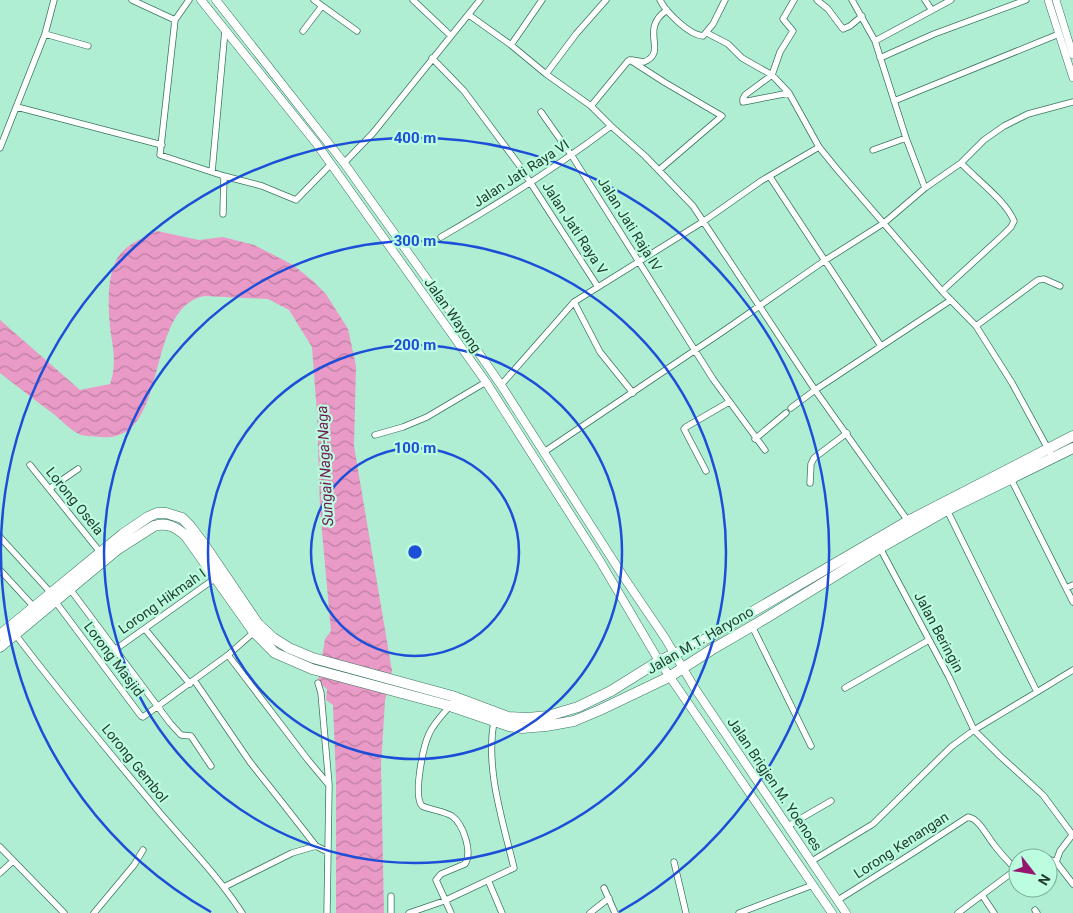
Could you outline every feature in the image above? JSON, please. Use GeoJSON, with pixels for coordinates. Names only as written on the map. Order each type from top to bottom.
{"type":"FeatureCollection","features":[{"type":"Feature","properties":{"kind":"highway","name":"Jalan M.T. Haryono"},"geometry":{"type":"LineString","coordinates":[[220,575],[258,624],[273,638],[289,648],[313,658],[452,696],[508,717],[548,716],[578,707],[611,691],[675,652],[704,640],[908,521],[1073,436]]}},
{"type":"Feature","properties":{"kind":"highway","name":"Jalan M.T. Haryono"},"geometry":{"type":"LineString","coordinates":[[220,575],[254,632],[275,653],[312,669],[450,706],[494,722],[522,728],[546,726],[574,721],[615,704],[669,677],[880,548],[947,510],[1073,448]]}},
{"type":"Feature","properties":{"kind":"highway"},"geometry":{"type":"LineString","coordinates":[[5,632],[53,597],[100,552],[148,517],[166,513],[182,518],[190,526],[220,575]]}},
{"type":"Feature","properties":{"kind":"highway"},"geometry":{"type":"LineString","coordinates":[[0,647],[5,632],[34,607],[70,589],[118,549],[160,524],[179,529],[220,575]]}},
{"type":"Feature","properties":{"kind":"main road","name":"Jalan Wayong"},"geometry":{"type":"LineString","coordinates":[[201,0],[316,143],[486,382],[610,577],[658,662]]}},
{"type":"Feature","properties":{"kind":"main road","name":"Jalan Wayong"},"geometry":{"type":"LineString","coordinates":[[216,0],[344,163],[501,385],[675,652]]}},
{"type":"Feature","properties":{"kind":"main road","name":"Jalan Brigjen M. Yoenoes"},"geometry":{"type":"LineString","coordinates":[[675,652],[694,687],[846,913]]}},
{"type":"Feature","properties":{"kind":"main road","name":"Jalan Brigjen M. Yoenoes"},"geometry":{"type":"LineString","coordinates":[[658,662],[830,910]]}},
{"type":"Feature","properties":{"kind":"main road"},"geometry":{"type":"LineString","coordinates":[[830,910],[838,900]]}},
{"type":"Feature","properties":{"kind":"street"},"geometry":{"type":"LineString","coordinates":[[0,148],[3,134],[17,108],[45,34],[54,0]]}},
{"type":"Feature","properties":{"kind":"street"},"geometry":{"type":"LineString","coordinates":[[132,0],[175,20]]}},
{"type":"Feature","properties":{"kind":"street"},"geometry":{"type":"LineString","coordinates":[[189,0],[175,20],[160,155],[262,186],[296,200],[330,165]]}},
{"type":"Feature","properties":{"kind":"street"},"geometry":{"type":"LineString","coordinates":[[314,0],[357,31]]}},
{"type":"Feature","properties":{"kind":"street"},"geometry":{"type":"LineString","coordinates":[[413,0],[452,36]]}},
{"type":"Feature","properties":{"kind":"street"},"geometry":{"type":"LineString","coordinates":[[344,163],[373,133],[432,58],[470,15],[480,0]]}},
{"type":"Feature","properties":{"kind":"street"},"geometry":{"type":"LineString","coordinates":[[511,45],[542,0]]}},
{"type":"Feature","properties":{"kind":"street"},"geometry":{"type":"LineString","coordinates":[[546,74],[576,34],[606,0]]}},
{"type":"Feature","properties":{"kind":"street"},"geometry":{"type":"LineString","coordinates":[[660,0],[667,10],[694,34],[702,36],[717,18],[725,0]]}},
{"type":"Feature","properties":{"kind":"street"},"geometry":{"type":"LineString","coordinates":[[789,93],[743,102],[742,99],[772,74],[780,52],[792,33],[792,30],[783,19],[794,0]]}},
{"type":"Feature","properties":{"kind":"street"},"geometry":{"type":"LineString","coordinates":[[817,0],[828,9],[843,29],[862,16]]}},
{"type":"Feature","properties":{"kind":"street"},"geometry":{"type":"LineString","coordinates":[[925,0],[932,9]]}},
{"type":"Feature","properties":{"kind":"street"},"geometry":{"type":"LineString","coordinates":[[875,41],[951,0]]}},
{"type":"Feature","properties":{"kind":"street"},"geometry":{"type":"LineString","coordinates":[[880,58],[934,34],[1026,0]]}},
{"type":"Feature","properties":{"kind":"street"},"geometry":{"type":"LineString","coordinates":[[1048,0],[1070,62],[1073,78]]}},
{"type":"Feature","properties":{"kind":"street"},"geometry":{"type":"LineString","coordinates":[[1056,0],[1073,55]]}},
{"type":"Feature","properties":{"kind":"street"},"geometry":{"type":"LineString","coordinates":[[855,1],[875,41],[906,138],[925,188]]}},
{"type":"Feature","properties":{"kind":"street"},"geometry":{"type":"LineString","coordinates":[[304,31],[322,6]]}},
{"type":"Feature","properties":{"kind":"street"},"geometry":{"type":"LineString","coordinates":[[630,60],[644,62],[653,54],[655,47],[653,28],[659,17],[667,10]]}},
{"type":"Feature","properties":{"kind":"street"},"geometry":{"type":"LineString","coordinates":[[470,15],[591,106],[678,188],[704,221],[815,390],[908,521]]}},
{"type":"Feature","properties":{"kind":"street"},"geometry":{"type":"LineString","coordinates":[[212,172],[225,30]]}},
{"type":"Feature","properties":{"kind":"street"},"geometry":{"type":"LineString","coordinates":[[706,32],[728,44],[742,58],[772,74],[789,93],[819,146],[942,291],[976,326],[1012,383],[1053,458]]}},
{"type":"Feature","properties":{"kind":"street"},"geometry":{"type":"LineString","coordinates":[[45,34],[88,46]]}},
{"type":"Feature","properties":{"kind":"street"},"geometry":{"type":"LineString","coordinates":[[894,101],[1059,34]]}},
{"type":"Feature","properties":{"kind":"street","name":"Jalan Jati Raya V"},"geometry":{"type":"LineString","coordinates":[[432,58],[464,92],[530,182],[598,287]]}},
{"type":"Feature","properties":{"kind":"street"},"geometry":{"type":"LineString","coordinates":[[591,106],[630,60]]}},
{"type":"Feature","properties":{"kind":"street"},"geometry":{"type":"LineString","coordinates":[[630,60],[722,116],[659,170]]}},
{"type":"Feature","properties":{"kind":"street"},"geometry":{"type":"LineString","coordinates":[[544,452],[824,261],[884,223],[925,188],[961,163],[984,140],[1014,120],[1028,114],[1073,102]]}},
{"type":"Feature","properties":{"kind":"street"},"geometry":{"type":"LineString","coordinates":[[17,108],[162,145]]}},
{"type":"Feature","properties":{"kind":"street","name":"Jalan Jati Raja IV"},"geometry":{"type":"LineString","coordinates":[[541,112],[572,156],[729,402],[764,450]]}},
{"type":"Feature","properties":{"kind":"street","name":"Jalan Jati Raya VI"},"geometry":{"type":"LineString","coordinates":[[441,237],[572,156],[611,126]]}},
{"type":"Feature","properties":{"kind":"street"},"geometry":{"type":"LineString","coordinates":[[873,150],[906,138]]}},
{"type":"Feature","properties":{"kind":"street"},"geometry":{"type":"LineString","coordinates":[[501,385],[574,302],[819,146]]}},
{"type":"Feature","properties":{"kind":"street"},"geometry":{"type":"LineString","coordinates":[[942,291],[1014,223],[1010,213],[995,196],[961,163]]}},
{"type":"Feature","properties":{"kind":"street"},"geometry":{"type":"LineString","coordinates":[[223,214],[224,176]]}},
{"type":"Feature","properties":{"kind":"street"},"geometry":{"type":"LineString","coordinates":[[770,177],[881,346]]}},
{"type":"Feature","properties":{"kind":"street"},"geometry":{"type":"LineString","coordinates":[[976,326],[1038,280],[1044,280],[1060,286]]}},
{"type":"Feature","properties":{"kind":"street"},"geometry":{"type":"LineString","coordinates":[[792,408],[815,390],[951,300]]}},
{"type":"Feature","properties":{"kind":"street"},"geometry":{"type":"LineString","coordinates":[[574,302],[600,352],[633,393]]}},
{"type":"Feature","properties":{"kind":"street"},"geometry":{"type":"LineString","coordinates":[[375,434],[402,427],[427,417],[486,382]]}},
{"type":"Feature","properties":{"kind":"street"},"geometry":{"type":"LineString","coordinates":[[706,471],[684,429],[729,402]]}},
{"type":"Feature","properties":{"kind":"street"},"geometry":{"type":"LineString","coordinates":[[755,439],[786,413]]}},
{"type":"Feature","properties":{"kind":"street"},"geometry":{"type":"LineString","coordinates":[[810,483],[811,464],[814,458],[847,433]]}},
{"type":"Feature","properties":{"kind":"street","name":"Lorong Osela"},"geometry":{"type":"LineString","coordinates":[[30,465],[100,552]]}},
{"type":"Feature","properties":{"kind":"street"},"geometry":{"type":"LineString","coordinates":[[50,489],[78,468]]}},
{"type":"Feature","properties":{"kind":"street"},"geometry":{"type":"LineString","coordinates":[[1011,479],[1073,602]]}},
{"type":"Feature","properties":{"kind":"street"},"geometry":{"type":"LineString","coordinates":[[947,510],[1037,692]]}},
{"type":"Feature","properties":{"kind":"street"},"geometry":{"type":"LineString","coordinates":[[0,537],[53,597]]}},
{"type":"Feature","properties":{"kind":"street","name":"Jalan Beringin"},"geometry":{"type":"LineString","coordinates":[[880,548],[974,730],[1043,795],[1073,834]]}},
{"type":"Feature","properties":{"kind":"street"},"geometry":{"type":"LineString","coordinates":[[0,570],[34,607]]}},
{"type":"Feature","properties":{"kind":"street","name":"Lorong Hikmah I"},"geometry":{"type":"LineString","coordinates":[[116,649],[220,575]]}},
{"type":"Feature","properties":{"kind":"street"},"geometry":{"type":"LineString","coordinates":[[1066,588],[1073,585]]}},
{"type":"Feature","properties":{"kind":"street"},"geometry":{"type":"LineString","coordinates":[[70,589],[157,707],[181,735],[191,736],[211,766]]}},
{"type":"Feature","properties":{"kind":"street","name":"Lorong Masjid"},"geometry":{"type":"LineString","coordinates":[[53,597],[140,716],[146,716],[157,707]]}},
{"type":"Feature","properties":{"kind":"street"},"geometry":{"type":"LineString","coordinates":[[752,626],[811,746]]}},
{"type":"Feature","properties":{"kind":"street"},"geometry":{"type":"LineString","coordinates":[[145,628],[192,682],[250,762],[316,846],[328,852]]}},
{"type":"Feature","properties":{"kind":"street","name":"Lorong Gembol"},"geometry":{"type":"LineString","coordinates":[[5,632],[74,709],[224,887],[242,913]]}},
{"type":"Feature","properties":{"kind":"street"},"geometry":{"type":"LineString","coordinates":[[157,707],[228,655],[254,632]]}},
{"type":"Feature","properties":{"kind":"street"},"geometry":{"type":"LineString","coordinates":[[845,688],[929,640]]}},
{"type":"Feature","properties":{"kind":"street"},"geometry":{"type":"LineString","coordinates":[[228,655],[329,785]]}},
{"type":"Feature","properties":{"kind":"street"},"geometry":{"type":"LineString","coordinates":[[812,861],[873,824],[946,752],[974,730],[1073,670]]}},
{"type":"Feature","properties":{"kind":"street"},"geometry":{"type":"LineString","coordinates":[[318,683],[321,693],[329,785],[327,913]]}},
{"type":"Feature","properties":{"kind":"street"},"geometry":{"type":"LineString","coordinates":[[450,706],[438,719],[429,734],[423,752],[418,791],[419,803],[422,806],[452,816],[459,825],[469,847],[466,864],[441,874],[436,880],[451,913]]}},
{"type":"Feature","properties":{"kind":"street"},"geometry":{"type":"LineString","coordinates":[[409,913],[444,901],[514,868],[492,764],[491,734],[494,722]]}},
{"type":"Feature","properties":{"kind":"street"},"geometry":{"type":"LineString","coordinates":[[788,826],[831,801]]}},
{"type":"Feature","properties":{"kind":"street","name":"Lorong Kenangan"},"geometry":{"type":"LineString","coordinates":[[838,900],[968,817],[974,819],[1008,860]]}},
{"type":"Feature","properties":{"kind":"street"},"geometry":{"type":"LineString","coordinates":[[1058,856],[1073,834]]}},
{"type":"Feature","properties":{"kind":"street"},"geometry":{"type":"LineString","coordinates":[[224,887],[292,854],[316,846]]}},
{"type":"Feature","properties":{"kind":"street"},"geometry":{"type":"LineString","coordinates":[[0,847],[64,913]]}},
{"type":"Feature","properties":{"kind":"street"},"geometry":{"type":"LineString","coordinates":[[94,913],[134,866],[143,850]]}},
{"type":"Feature","properties":{"kind":"street"},"geometry":{"type":"LineString","coordinates":[[0,873],[13,861]]}},
{"type":"Feature","properties":{"kind":"street"},"geometry":{"type":"LineString","coordinates":[[674,862],[686,913]]}},
{"type":"Feature","properties":{"kind":"street"},"geometry":{"type":"LineString","coordinates":[[1058,865],[1073,884]]}},
{"type":"Feature","properties":{"kind":"street"},"geometry":{"type":"LineString","coordinates":[[958,913],[1008,876]]}},
{"type":"Feature","properties":{"kind":"street"},"geometry":{"type":"LineString","coordinates":[[488,880],[502,913]]}},
{"type":"Feature","properties":{"kind":"street"},"geometry":{"type":"LineString","coordinates":[[739,913],[813,885]]}},
{"type":"Feature","properties":{"kind":"street"},"geometry":{"type":"LineString","coordinates":[[604,888],[615,913]]}},
{"type":"Feature","properties":{"kind":"street"},"geometry":{"type":"LineString","coordinates":[[391,896],[391,913]]}},
{"type":"Feature","properties":{"kind":"street"},"geometry":{"type":"LineString","coordinates":[[982,896],[994,913]]}},
{"type":"Feature","properties":{"kind":"street"},"geometry":{"type":"LineString","coordinates":[[590,913],[609,898]]}},
{"type":"Feature","properties":{"kind":"water","name":"Sungai Naga-Naga"},"geometry":{"type":"Polygon","coordinates":[[[157,231],[199,240],[223,237],[254,245],[270,253],[293,265],[313,281],[326,294],[348,329],[356,366],[354,446],[392,671],[385,701],[381,765],[384,913],[336,913],[336,779],[333,705],[326,700],[327,689],[318,682],[325,639],[331,631],[320,509],[317,414],[312,347],[289,310],[268,299],[204,296],[185,306],[172,324],[148,399],[138,420],[123,433],[101,437],[79,434],[0,373],[0,320],[80,390],[110,384],[114,360],[109,304],[112,270],[125,249],[157,231]]]}}]}
